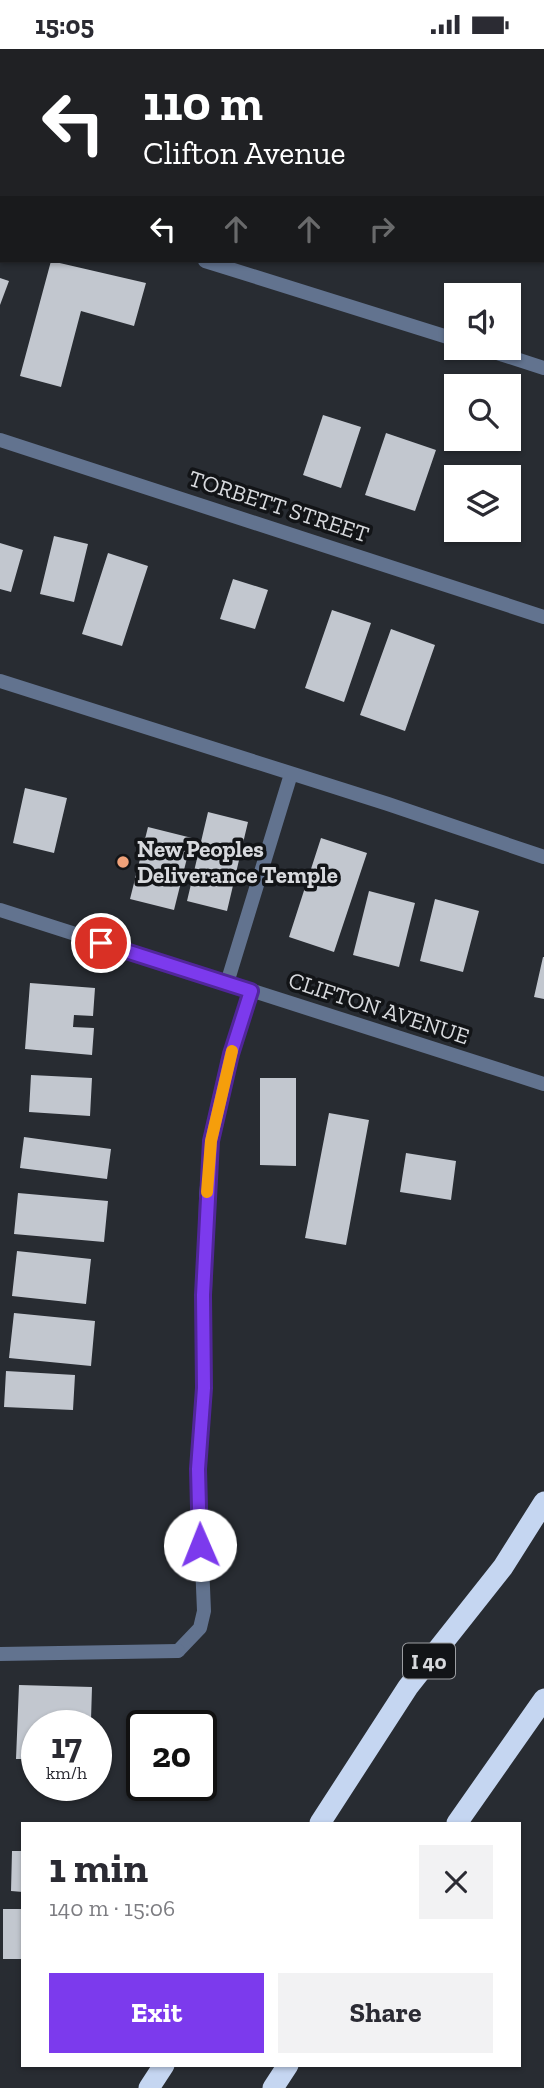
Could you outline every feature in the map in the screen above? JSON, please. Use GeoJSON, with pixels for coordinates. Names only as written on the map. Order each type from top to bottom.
{"type":"FeatureCollection","features":[{"type":"Feature","properties":{"kind":"highway","name":"I 40"},"geometry":{"type":"LineString","coordinates":[[321,1822],[408,1687],[503,1567],[544,1502]]}},
{"type":"Feature","properties":{"kind":"highway"},"geometry":{"type":"LineString","coordinates":[[458,1822],[544,1699]]}},
{"type":"Feature","properties":{"kind":"highway"},"geometry":{"type":"LineString","coordinates":[[149,2088],[163,2067]]}},
{"type":"Feature","properties":{"kind":"highway"},"geometry":{"type":"LineString","coordinates":[[273,2088],[287,2067]]}},
{"type":"Feature","properties":{"kind":"street"},"geometry":{"type":"LineString","coordinates":[[211,263],[444,336]]}},
{"type":"Feature","properties":{"kind":"street"},"geometry":{"type":"LineString","coordinates":[[519,360],[544,368]]}},
{"type":"Feature","properties":{"kind":"street","name":"TORBETT STREET"},"geometry":{"type":"LineString","coordinates":[[0,440],[544,617]]}},
{"type":"Feature","properties":{"kind":"street"},"geometry":{"type":"LineString","coordinates":[[0,681],[544,857]]}},
{"type":"Feature","properties":{"kind":"street"},"geometry":{"type":"LineString","coordinates":[[227,983],[291,773]]}},
{"type":"Feature","properties":{"kind":"street","name":"CLIFTON AVENUE"},"geometry":{"type":"LineString","coordinates":[[0,910],[544,1084]]}},
{"type":"Feature","properties":{"kind":"street"},"geometry":{"type":"LineString","coordinates":[[0,1654],[178,1651],[200,1628],[204,1611],[198,1469],[204,1388],[206,1209],[211,1141],[231,1054],[251,991]]}},
{"type":"Feature","properties":{"kind":"building"},"geometry":{"type":"Polygon","coordinates":[[[50,263],[146,283],[134,326],[81,311],[61,387],[20,376],[50,263]]]}},
{"type":"Feature","properties":{"kind":"building"},"geometry":{"type":"Polygon","coordinates":[[[0,278],[9,281],[0,305],[0,278]]]}},
{"type":"Feature","properties":{"kind":"building"},"geometry":{"type":"Polygon","coordinates":[[[323,415],[361,427],[341,488],[303,475],[323,415]]]}},
{"type":"Feature","properties":{"kind":"building"},"geometry":{"type":"Polygon","coordinates":[[[386,433],[436,450],[415,511],[365,495],[386,433]]]}},
{"type":"Feature","properties":{"kind":"building"},"geometry":{"type":"Polygon","coordinates":[[[54,536],[88,544],[74,602],[40,594],[54,536]]]}},
{"type":"Feature","properties":{"kind":"building"},"geometry":{"type":"Polygon","coordinates":[[[0,543],[23,550],[11,592],[0,589],[0,543]]]}},
{"type":"Feature","properties":{"kind":"building"},"geometry":{"type":"Polygon","coordinates":[[[108,553],[148,566],[122,646],[82,634],[108,553]]]}},
{"type":"Feature","properties":{"kind":"building"},"geometry":{"type":"Polygon","coordinates":[[[233,579],[268,590],[255,629],[220,619],[233,579]]]}},
{"type":"Feature","properties":{"kind":"building"},"geometry":{"type":"Polygon","coordinates":[[[332,610],[371,623],[344,702],[305,688],[332,610]]]}},
{"type":"Feature","properties":{"kind":"building"},"geometry":{"type":"Polygon","coordinates":[[[391,629],[435,645],[405,731],[360,715],[391,629]]]}},
{"type":"Feature","properties":{"kind":"building"},"geometry":{"type":"Polygon","coordinates":[[[25,788],[67,798],[54,853],[13,843],[25,788]]]}},
{"type":"Feature","properties":{"kind":"building"},"geometry":{"type":"Polygon","coordinates":[[[208,812],[248,822],[227,911],[187,901],[208,812]]]}},
{"type":"Feature","properties":{"kind":"building"},"geometry":{"type":"Polygon","coordinates":[[[148,827],[192,838],[174,910],[130,899],[148,827]]]}},
{"type":"Feature","properties":{"kind":"building"},"geometry":{"type":"Polygon","coordinates":[[[321,838],[367,853],[334,952],[289,937],[321,838]]]}},
{"type":"Feature","properties":{"kind":"building"},"geometry":{"type":"Polygon","coordinates":[[[369,891],[415,903],[399,967],[353,955],[369,891]]]}},
{"type":"Feature","properties":{"kind":"building"},"geometry":{"type":"Polygon","coordinates":[[[435,899],[479,911],[463,972],[420,961],[435,899]]]}},
{"type":"Feature","properties":{"kind":"building"},"geometry":{"type":"Polygon","coordinates":[[[544,957],[544,999],[534,997],[544,957]]]}},
{"type":"Feature","properties":{"kind":"building"},"geometry":{"type":"Polygon","coordinates":[[[30,983],[95,988],[93,1016],[74,1015],[73,1027],[94,1028],[92,1055],[25,1049],[30,983]]]}},
{"type":"Feature","properties":{"kind":"building"},"geometry":{"type":"Polygon","coordinates":[[[31,1075],[92,1078],[90,1116],[29,1112],[31,1075]]]}},
{"type":"Feature","properties":{"kind":"building"},"geometry":{"type":"Polygon","coordinates":[[[260,1078],[296,1078],[296,1166],[260,1165],[260,1078]]]}},
{"type":"Feature","properties":{"kind":"building"},"geometry":{"type":"Polygon","coordinates":[[[329,1113],[369,1120],[346,1245],[305,1238],[329,1113]]]}},
{"type":"Feature","properties":{"kind":"building"},"geometry":{"type":"Polygon","coordinates":[[[24,1137],[111,1149],[107,1179],[20,1168],[24,1137]]]}},
{"type":"Feature","properties":{"kind":"building"},"geometry":{"type":"Polygon","coordinates":[[[406,1153],[456,1161],[451,1200],[400,1192],[406,1153]]]}},
{"type":"Feature","properties":{"kind":"building"},"geometry":{"type":"Polygon","coordinates":[[[18,1193],[108,1201],[104,1242],[14,1234],[18,1193]]]}},
{"type":"Feature","properties":{"kind":"building"},"geometry":{"type":"Polygon","coordinates":[[[17,1251],[91,1259],[86,1304],[12,1296],[17,1251]]]}},
{"type":"Feature","properties":{"kind":"building"},"geometry":{"type":"Polygon","coordinates":[[[14,1313],[95,1321],[91,1366],[9,1358],[14,1313]]]}},
{"type":"Feature","properties":{"kind":"building"},"geometry":{"type":"Polygon","coordinates":[[[6,1371],[75,1375],[73,1410],[4,1407],[6,1371]]]}},
{"type":"Feature","properties":{"kind":"building"},"geometry":{"type":"Polygon","coordinates":[[[19,1685],[92,1687],[91,1710],[21,1710],[21,1759],[16,1759],[19,1685]]]}},
{"type":"Feature","properties":{"kind":"building"},"geometry":{"type":"Polygon","coordinates":[[[12,1851],[21,1851],[21,1892],[11,1891],[12,1851]]]}},
{"type":"Feature","properties":{"kind":"building"},"geometry":{"type":"Polygon","coordinates":[[[3,1909],[21,1909],[21,1959],[3,1959],[3,1909]]]}},
{"type":"Feature","properties":{"kind":"slow traffic"},"geometry":{"type":"LineString","coordinates":[[207,1192],[211,1141],[232,1051]]}},
{"type":"Feature","properties":{"kind":"place","name":"New Peoples Deliverance Temple"},"geometry":{"type":"Point","coordinates":[123,862]}},
{"type":"Feature","properties":{"kind":"route"},"geometry":{"type":"LineString","coordinates":[[101,943],[251,991],[231,1054],[211,1141],[206,1196],[204,1388],[198,1469],[200,1545]]}}]}
